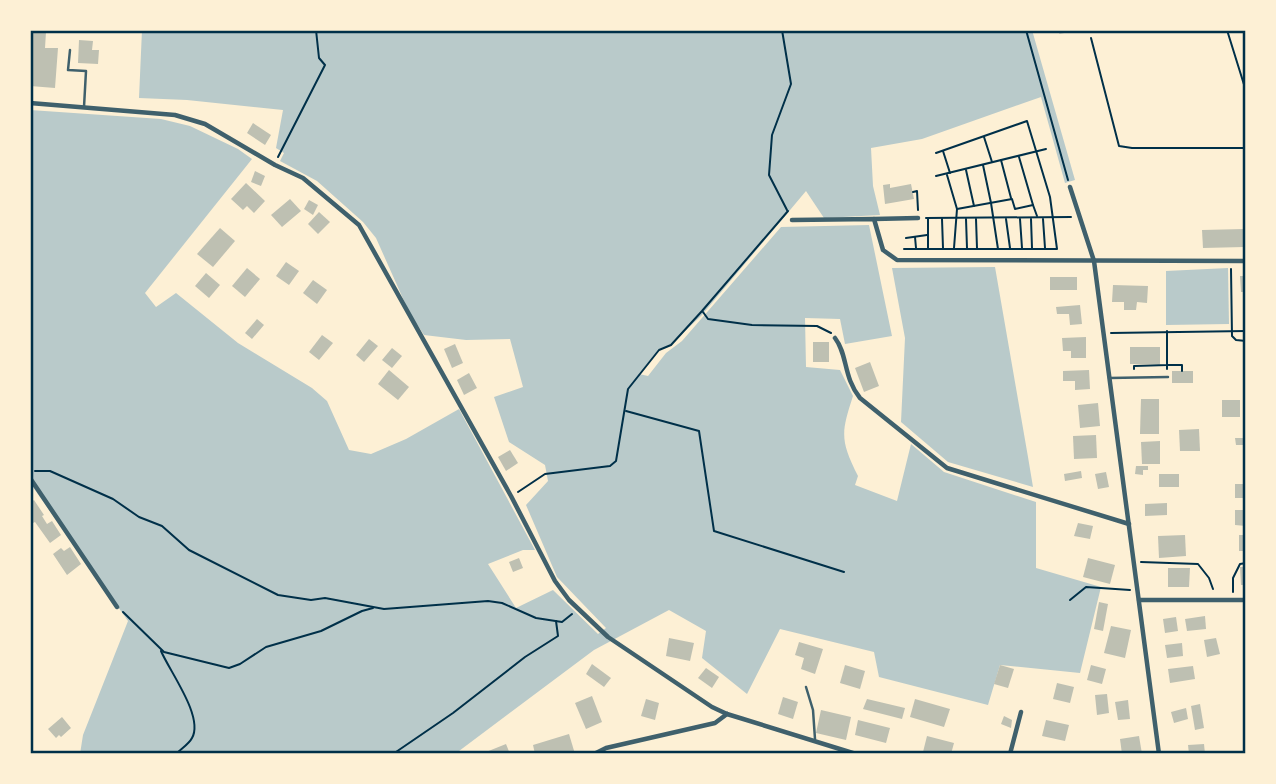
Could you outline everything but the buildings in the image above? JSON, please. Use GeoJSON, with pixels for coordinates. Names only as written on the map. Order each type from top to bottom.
{"type":"FeatureCollection","features":[{"type":"Feature","properties":{"kind":"street"},"geometry":{"type":"LineString","coordinates":[[30,103],[175,115],[205,124],[275,165],[303,178],[359,225],[511,496],[555,582],[569,600],[608,637],[657,668],[692,695],[727,714],[856,754]]}},
{"type":"Feature","properties":{"kind":"street"},"geometry":{"type":"LineString","coordinates":[[1070,187],[1094,261],[1159,754]]}},
{"type":"Feature","properties":{"kind":"street"},"geometry":{"type":"LineString","coordinates":[[792,220],[918,218]]}},
{"type":"Feature","properties":{"kind":"street"},"geometry":{"type":"LineString","coordinates":[[874,219],[883,250],[897,260],[1246,261]]}},
{"type":"Feature","properties":{"kind":"street"},"geometry":{"type":"LineString","coordinates":[[835,338],[841,345],[852,388],[860,398],[947,468],[1129,524]]}},
{"type":"Feature","properties":{"kind":"street"},"geometry":{"type":"LineString","coordinates":[[30,478],[117,607]]}},
{"type":"Feature","properties":{"kind":"street"},"geometry":{"type":"LineString","coordinates":[[1139,600],[1246,600]]}},
{"type":"Feature","properties":{"kind":"street"},"geometry":{"type":"LineString","coordinates":[[1010,754],[1021,712]]}},
{"type":"Feature","properties":{"kind":"street"},"geometry":{"type":"LineString","coordinates":[[596,753],[606,748],[715,723],[727,714]]}},
{"type":"Feature","properties":{"kind":"lane"},"geometry":{"type":"LineString","coordinates":[[1054,30],[1091,30]]}},
{"type":"Feature","properties":{"kind":"lane"},"geometry":{"type":"LineString","coordinates":[[69,50],[68,70],[86,71],[84,107]]}},
{"type":"Feature","properties":{"kind":"lane"},"geometry":{"type":"LineString","coordinates":[[1109,378],[1168,377]]}},
{"type":"Feature","properties":{"kind":"lane"},"geometry":{"type":"LineString","coordinates":[[806,687],[813,710],[815,743]]}},
{"type":"Feature","properties":{"kind":"path"},"geometry":{"type":"LineString","coordinates":[[275,165],[325,65],[319,58],[316,30]]}},
{"type":"Feature","properties":{"kind":"path"},"geometry":{"type":"LineString","coordinates":[[511,496],[545,474],[610,466],[616,461],[628,389],[659,350],[671,345],[788,211],[769,175],[772,135],[792,84],[782,30]]}},
{"type":"Feature","properties":{"kind":"path"},"geometry":{"type":"LineString","coordinates":[[1026,30],[1070,187]]}},
{"type":"Feature","properties":{"kind":"path"},"geometry":{"type":"LineString","coordinates":[[1091,30],[1119,146],[1246,148]]}},
{"type":"Feature","properties":{"kind":"path"},"geometry":{"type":"LineString","coordinates":[[1227,30],[1246,91]]}},
{"type":"Feature","properties":{"kind":"path"},"geometry":{"type":"LineString","coordinates":[[904,249],[1057,250],[1054,218],[1027,121],[936,153]]}},
{"type":"Feature","properties":{"kind":"path"},"geometry":{"type":"LineString","coordinates":[[984,136],[992,162]]}},
{"type":"Feature","properties":{"kind":"path"},"geometry":{"type":"LineString","coordinates":[[936,176],[1046,149]]}},
{"type":"Feature","properties":{"kind":"path"},"geometry":{"type":"LineString","coordinates":[[943,150],[957,209],[954,250]]}},
{"type":"Feature","properties":{"kind":"path"},"geometry":{"type":"LineString","coordinates":[[1019,156],[1037,218]]}},
{"type":"Feature","properties":{"kind":"path"},"geometry":{"type":"LineString","coordinates":[[1001,160],[1015,209],[1033,205]]}},
{"type":"Feature","properties":{"kind":"path"},"geometry":{"type":"LineString","coordinates":[[983,165],[998,250]]}},
{"type":"Feature","properties":{"kind":"path"},"geometry":{"type":"LineString","coordinates":[[965,169],[974,206]]}},
{"type":"Feature","properties":{"kind":"path"},"geometry":{"type":"LineString","coordinates":[[913,192],[917,191],[918,218],[1079,217]]}},
{"type":"Feature","properties":{"kind":"path"},"geometry":{"type":"LineString","coordinates":[[957,209],[1012,199]]}},
{"type":"Feature","properties":{"kind":"path"},"geometry":{"type":"LineString","coordinates":[[928,218],[928,249]]}},
{"type":"Feature","properties":{"kind":"path"},"geometry":{"type":"LineString","coordinates":[[942,218],[943,250]]}},
{"type":"Feature","properties":{"kind":"path"},"geometry":{"type":"LineString","coordinates":[[966,218],[967,250]]}},
{"type":"Feature","properties":{"kind":"path"},"geometry":{"type":"LineString","coordinates":[[976,218],[978,250]]}},
{"type":"Feature","properties":{"kind":"path"},"geometry":{"type":"LineString","coordinates":[[1006,218],[1010,250]]}},
{"type":"Feature","properties":{"kind":"path"},"geometry":{"type":"LineString","coordinates":[[1020,218],[1022,250]]}},
{"type":"Feature","properties":{"kind":"path"},"geometry":{"type":"LineString","coordinates":[[1031,218],[1032,250]]}},
{"type":"Feature","properties":{"kind":"path"},"geometry":{"type":"LineString","coordinates":[[1043,218],[1046,250]]}},
{"type":"Feature","properties":{"kind":"path"},"geometry":{"type":"LineString","coordinates":[[906,238],[928,234]]}},
{"type":"Feature","properties":{"kind":"path"},"geometry":{"type":"LineString","coordinates":[[915,236],[916,250]]}},
{"type":"Feature","properties":{"kind":"path"},"geometry":{"type":"LineString","coordinates":[[1231,261],[1231,331],[1236,340],[1246,341]]}},
{"type":"Feature","properties":{"kind":"path"},"geometry":{"type":"LineString","coordinates":[[702,311],[708,319],[752,325],[817,326],[830,332],[835,338]]}},
{"type":"Feature","properties":{"kind":"path"},"geometry":{"type":"LineString","coordinates":[[1167,331],[1167,365]]}},
{"type":"Feature","properties":{"kind":"path"},"geometry":{"type":"LineString","coordinates":[[1103,334],[1246,331]]}},
{"type":"Feature","properties":{"kind":"path"},"geometry":{"type":"LineString","coordinates":[[1134,366],[1182,365],[1182,371]]}},
{"type":"Feature","properties":{"kind":"path"},"geometry":{"type":"LineString","coordinates":[[625,410],[699,431],[714,531],[844,572]]}},
{"type":"Feature","properties":{"kind":"path"},"geometry":{"type":"LineString","coordinates":[[30,471],[50,471],[113,499],[139,517],[162,526],[189,550],[278,595],[312,600],[324,598],[376,608]]}},
{"type":"Feature","properties":{"kind":"path"},"geometry":{"type":"LineString","coordinates":[[1134,562],[1198,564],[1209,578],[1213,589]]}},
{"type":"Feature","properties":{"kind":"path"},"geometry":{"type":"LineString","coordinates":[[1174,563],[1174,568]]}},
{"type":"Feature","properties":{"kind":"path"},"geometry":{"type":"LineString","coordinates":[[1232,600],[1233,578],[1240,564],[1246,563]]}},
{"type":"Feature","properties":{"kind":"path"},"geometry":{"type":"LineString","coordinates":[[1070,600],[1086,587],[1138,591]]}},
{"type":"Feature","properties":{"kind":"path"},"geometry":{"type":"LineString","coordinates":[[117,607],[164,652],[229,668],[266,647],[321,631],[362,611],[376,608],[488,601],[502,603],[536,618],[562,622],[572,614],[569,600]]}},
{"type":"Feature","properties":{"kind":"path"},"geometry":{"type":"LineString","coordinates":[[393,754],[558,636],[555,621]]}},
{"type":"Feature","properties":{"kind":"path"},"geometry":{"type":"LineString","coordinates":[[160,648],[195,722],[193,737],[176,754]]}},
{"type":"Feature","properties":{"kind":"shaded area"},"geometry":{"type":"Polygon","coordinates":[[[142,30],[1032,30],[1075,180],[1065,183],[1041,97],[922,139],[871,148],[873,186],[880,215],[824,218],[806,191],[701,316],[670,345],[659,349],[639,374],[648,376],[666,353],[682,341],[781,227],[869,225],[892,336],[845,344],[840,319],[805,318],[806,367],[840,370],[853,396],[844,436],[848,454],[858,476],[855,485],[897,501],[911,444],[944,472],[1036,502],[1036,568],[1101,587],[1080,673],[1000,665],[988,705],[879,677],[874,652],[780,629],[747,694],[702,658],[706,631],[669,610],[594,650],[455,754],[80,754],[83,735],[128,621],[30,483],[30,110],[161,119],[190,126],[238,149],[252,159],[145,293],[156,307],[176,293],[238,343],[312,388],[327,401],[349,450],[371,454],[406,439],[459,409],[535,550],[523,550],[488,564],[516,608],[553,590],[598,634],[606,628],[557,577],[526,505],[548,481],[545,465],[509,442],[494,397],[523,387],[510,339],[466,340],[424,335],[409,312],[376,238],[363,222],[317,181],[280,161],[284,153],[276,148],[283,110],[139,98],[142,30]]]}},
{"type":"Feature","properties":{"kind":"shaded area"},"geometry":{"type":"Polygon","coordinates":[[[995,267],[1033,487],[948,462],[901,422],[905,338],[892,268],[995,267]]]}},
{"type":"Feature","properties":{"kind":"shaded area"},"geometry":{"type":"Polygon","coordinates":[[[1228,268],[1229,324],[1166,325],[1166,271],[1228,268]]]}}]}
